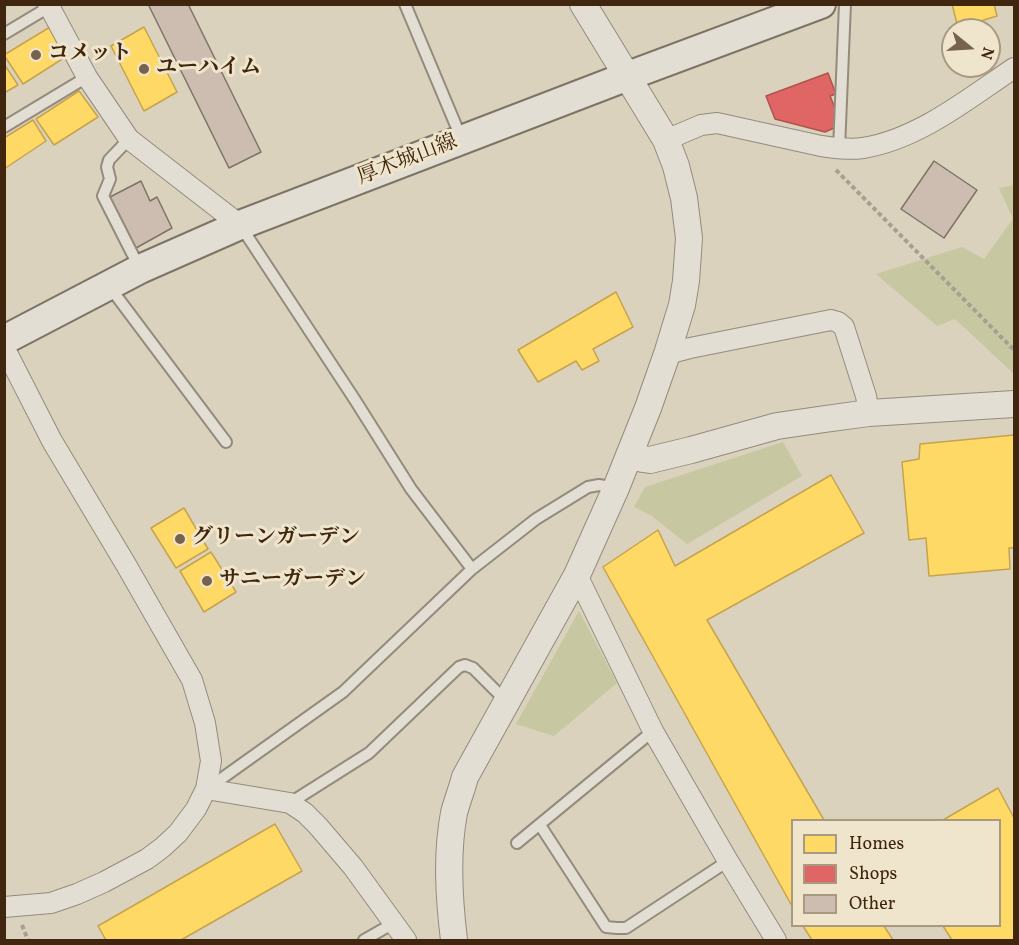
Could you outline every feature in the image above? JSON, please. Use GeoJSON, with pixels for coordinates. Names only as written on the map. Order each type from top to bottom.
{"type":"FeatureCollection","features":[{"type":"Feature","properties":{"kind":"main road","name":"厚木城山線"},"geometry":{"type":"LineString","coordinates":[[4,340],[140,269],[240,225],[821,4]]}},
{"type":"Feature","properties":{"kind":"street"},"geometry":{"type":"LineString","coordinates":[[454,940],[449,901],[450,850],[454,813],[465,777],[577,575],[616,488],[667,354],[682,305],[687,274],[689,238],[684,198],[676,166],[666,140],[583,4]]}},
{"type":"Feature","properties":{"kind":"street"},"geometry":{"type":"LineString","coordinates":[[49,6],[87,77],[129,138],[240,225]]}},
{"type":"Feature","properties":{"kind":"street"},"geometry":{"type":"LineString","coordinates":[[666,140],[701,125],[717,123],[821,146],[839,149],[863,148],[904,136],[933,121],[1014,68]]}},
{"type":"Feature","properties":{"kind":"street"},"geometry":{"type":"LineString","coordinates":[[667,354],[831,320],[838,322],[844,327],[866,396],[869,414]]}},
{"type":"Feature","properties":{"kind":"street"},"geometry":{"type":"LineString","coordinates":[[4,347],[52,441],[125,562],[192,680],[205,723],[211,761],[206,789],[196,809],[178,833],[147,859],[104,882],[60,900],[4,908]]}},
{"type":"Feature","properties":{"kind":"street"},"geometry":{"type":"LineString","coordinates":[[629,455],[650,460],[777,426],[869,414],[1014,404]]}},
{"type":"Feature","properties":{"kind":"street"},"geometry":{"type":"LineString","coordinates":[[577,575],[653,731],[776,940]]}},
{"type":"Feature","properties":{"kind":"street"},"geometry":{"type":"LineString","coordinates":[[206,789],[290,803],[305,813],[353,867],[406,940]]}},
{"type":"Feature","properties":{"kind":"lane"},"geometry":{"type":"LineString","coordinates":[[405,4],[462,140]]}},
{"type":"Feature","properties":{"kind":"lane"},"geometry":{"type":"LineString","coordinates":[[839,149],[845,4]]}},
{"type":"Feature","properties":{"kind":"lane"},"geometry":{"type":"LineString","coordinates":[[4,34],[49,6]]}},
{"type":"Feature","properties":{"kind":"lane"},"geometry":{"type":"LineString","coordinates":[[4,127],[87,77]]}},
{"type":"Feature","properties":{"kind":"lane"},"geometry":{"type":"LineString","coordinates":[[129,138],[109,160],[106,167],[110,179],[103,196],[140,269]]}},
{"type":"Feature","properties":{"kind":"lane"},"geometry":{"type":"LineString","coordinates":[[240,225],[411,489],[472,569]]}},
{"type":"Feature","properties":{"kind":"lane"},"geometry":{"type":"LineString","coordinates":[[109,285],[226,442]]}},
{"type":"Feature","properties":{"kind":"lane"},"geometry":{"type":"LineString","coordinates":[[206,789],[342,692],[472,569],[536,519],[588,487],[599,485],[616,488]]}},
{"type":"Feature","properties":{"kind":"lane"},"geometry":{"type":"LineString","coordinates":[[290,803],[369,753],[459,667],[465,665],[473,668],[506,701]]}},
{"type":"Feature","properties":{"kind":"lane"},"geometry":{"type":"LineString","coordinates":[[517,843],[653,731]]}},
{"type":"Feature","properties":{"kind":"lane"},"geometry":{"type":"LineString","coordinates":[[540,825],[606,927],[626,928],[728,861]]}},
{"type":"Feature","properties":{"kind":"lane"},"geometry":{"type":"LineString","coordinates":[[364,940],[394,923]]}},
{"type":"Feature","properties":{"kind":"path"},"geometry":{"type":"LineString","coordinates":[[839,149],[836,170],[1014,350]]}},
{"type":"Feature","properties":{"kind":"green space"},"geometry":{"type":"Polygon","coordinates":[[[1014,185],[1014,374],[955,319],[937,326],[876,274],[962,247],[984,259],[1013,219],[999,188],[1014,185]]]}},
{"type":"Feature","properties":{"kind":"green space"},"geometry":{"type":"Polygon","coordinates":[[[783,442],[802,476],[687,544],[652,516],[634,507],[645,487],[783,442]]]}},
{"type":"Feature","properties":{"kind":"green space"},"geometry":{"type":"Polygon","coordinates":[[[579,611],[617,683],[554,736],[516,724],[579,611]]]}},
{"type":"Feature","properties":{"kind":"building: Homes"},"geometry":{"type":"Polygon","coordinates":[[[952,4],[994,4],[997,16],[990,18],[956,18],[952,4]]]}},
{"type":"Feature","properties":{"kind":"building: Homes","name":"コメット"},"geometry":{"type":"Polygon","coordinates":[[[50,27],[67,56],[23,84],[4,55],[50,27]]]}},
{"type":"Feature","properties":{"kind":"building: Homes","name":"ユーハイム"},"geometry":{"type":"Polygon","coordinates":[[[144,27],[177,92],[144,111],[111,46],[144,27]]]}},
{"type":"Feature","properties":{"kind":"building: Homes"},"geometry":{"type":"Polygon","coordinates":[[[4,64],[18,85],[4,93],[4,64]]]}},
{"type":"Feature","properties":{"kind":"building: Homes"},"geometry":{"type":"Polygon","coordinates":[[[79,91],[98,117],[54,145],[36,119],[79,91]]]}},
{"type":"Feature","properties":{"kind":"building: Homes"},"geometry":{"type":"Polygon","coordinates":[[[33,120],[46,141],[4,169],[4,138],[33,120]]]}},
{"type":"Feature","properties":{"kind":"building: Homes"},"geometry":{"type":"Polygon","coordinates":[[[616,292],[633,327],[593,349],[599,361],[582,370],[576,361],[538,382],[518,350],[616,292]]]}},
{"type":"Feature","properties":{"kind":"building: Homes"},"geometry":{"type":"Polygon","coordinates":[[[1014,435],[1014,548],[1009,548],[1010,569],[929,576],[926,538],[909,540],[902,462],[919,459],[920,444],[1014,435]]]}},
{"type":"Feature","properties":{"kind":"building: Homes"},"geometry":{"type":"Polygon","coordinates":[[[831,475],[864,533],[707,620],[823,819],[791,819],[791,904],[603,567],[658,530],[675,566],[831,475]]]}},
{"type":"Feature","properties":{"kind":"building: Homes","name":"グリーンガーデン"},"geometry":{"type":"Polygon","coordinates":[[[184,508],[208,549],[176,568],[151,528],[184,508]]]}},
{"type":"Feature","properties":{"kind":"building: Homes","name":"サニーガーデン"},"geometry":{"type":"Polygon","coordinates":[[[211,552],[236,592],[204,612],[180,571],[211,552]]]}},
{"type":"Feature","properties":{"kind":"building: Homes"},"geometry":{"type":"Polygon","coordinates":[[[998,788],[1014,818],[1014,940],[952,940],[944,927],[1001,927],[1001,819],[945,819],[998,788]]]}},
{"type":"Feature","properties":{"kind":"building: Homes"},"geometry":{"type":"Polygon","coordinates":[[[275,824],[302,871],[181,940],[106,940],[98,926],[275,824]]]}},
{"type":"Feature","properties":{"kind":"building: Homes"},"geometry":{"type":"Polygon","coordinates":[[[804,927],[885,927],[893,940],[812,940],[804,927]]]}},
{"type":"Feature","properties":{"kind":"building: Shops"},"geometry":{"type":"Polygon","coordinates":[[[828,73],[836,94],[830,96],[835,108],[834,128],[825,132],[775,119],[766,96],[828,73]]]}},
{"type":"Feature","properties":{"kind":"building: Other"},"geometry":{"type":"Polygon","coordinates":[[[148,4],[188,4],[261,152],[229,168],[148,4]]]}},
{"type":"Feature","properties":{"kind":"building: Other"},"geometry":{"type":"Polygon","coordinates":[[[934,161],[977,190],[944,238],[901,209],[934,161]]]}},
{"type":"Feature","properties":{"kind":"building: Other"},"geometry":{"type":"Polygon","coordinates":[[[141,181],[150,201],[157,197],[172,228],[136,248],[110,197],[141,181]]]}},
{"type":"Feature","properties":{"kind":"place","name":"コメット"},"geometry":{"type":"Point","coordinates":[36,55]}},
{"type":"Feature","properties":{"kind":"place","name":"ユーハイム"},"geometry":{"type":"Point","coordinates":[144,69]}},
{"type":"Feature","properties":{"kind":"place","name":"グリーンガーデン"},"geometry":{"type":"Point","coordinates":[180,539]}},
{"type":"Feature","properties":{"kind":"place","name":"サニーガーデン"},"geometry":{"type":"Point","coordinates":[207,581]}}]}
